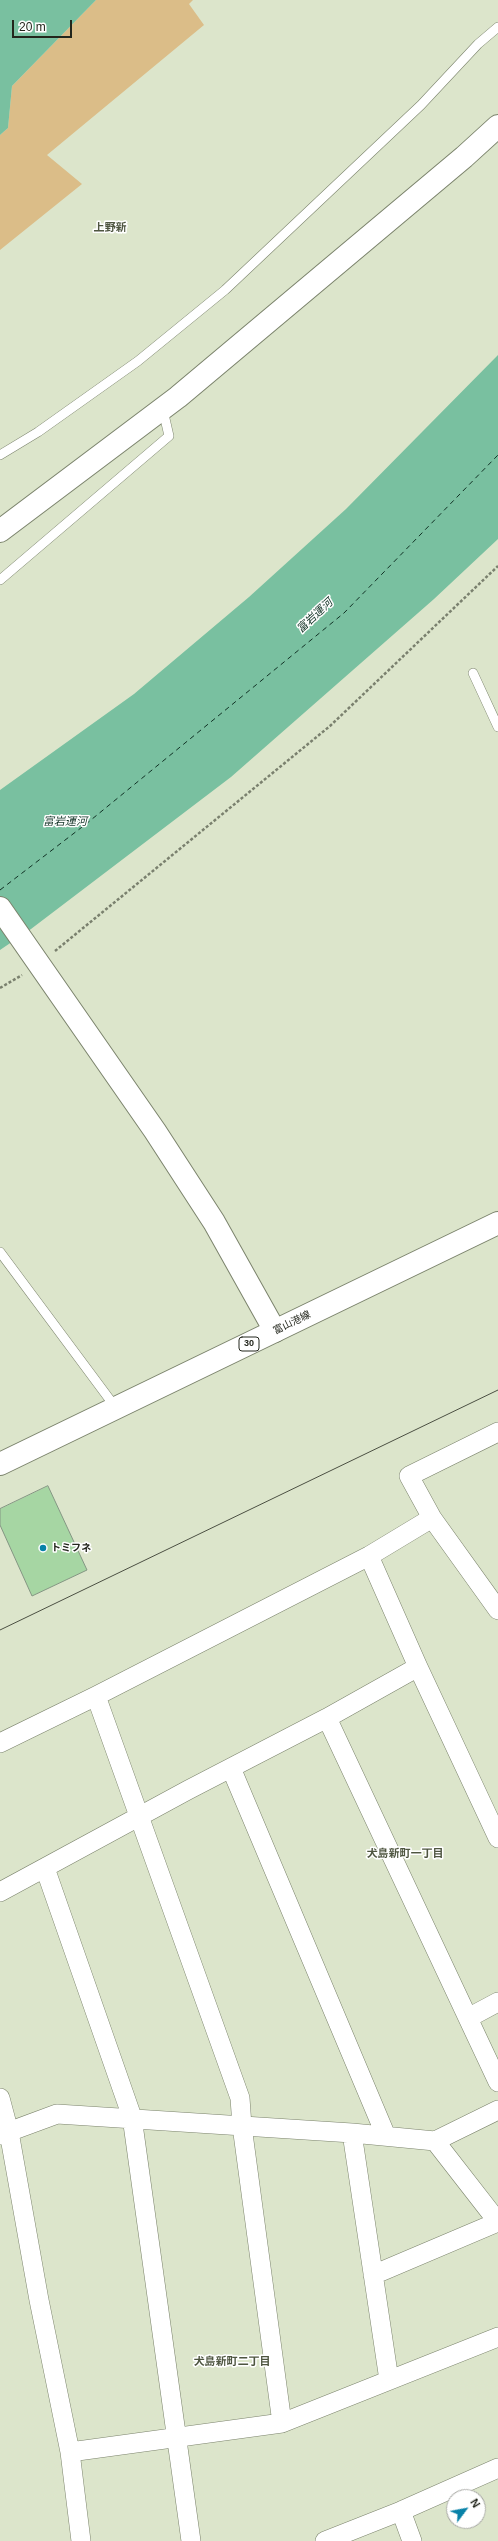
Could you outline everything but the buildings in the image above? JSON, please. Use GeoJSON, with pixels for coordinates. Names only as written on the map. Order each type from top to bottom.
{"type":"FeatureCollection","features":[{"type":"Feature","properties":{"kind":"street"},"geometry":{"type":"LineString","coordinates":[[0,531],[163,408],[293,302],[498,126]]}},
{"type":"Feature","properties":{"kind":"street"},"geometry":{"type":"LineString","coordinates":[[0,908],[155,1131],[214,1222],[275,1331]]}},
{"type":"Feature","properties":{"kind":"street","name":"富山港線"},"geometry":{"type":"LineString","coordinates":[[0,1464],[498,1223]]}},
{"type":"Feature","properties":{"kind":"street"},"geometry":{"type":"LineString","coordinates":[[498,1432],[409,1476],[432,1518],[498,1610]]}},
{"type":"Feature","properties":{"kind":"street"},"geometry":{"type":"LineString","coordinates":[[0,1743],[96,1696],[369,1556],[432,1518]]}},
{"type":"Feature","properties":{"kind":"street"},"geometry":{"type":"LineString","coordinates":[[369,1556],[418,1667],[498,1838]]}},
{"type":"Feature","properties":{"kind":"street"},"geometry":{"type":"LineString","coordinates":[[0,1892],[327,1718],[418,1667]]}},
{"type":"Feature","properties":{"kind":"street"},"geometry":{"type":"LineString","coordinates":[[96,1696],[141,1817],[240,2098],[242,2126],[282,2423]]}},
{"type":"Feature","properties":{"kind":"street"},"geometry":{"type":"LineString","coordinates":[[327,1718],[498,2082]]}},
{"type":"Feature","properties":{"kind":"street"},"geometry":{"type":"LineString","coordinates":[[231,1768],[386,2136]]}},
{"type":"Feature","properties":{"kind":"street"},"geometry":{"type":"LineString","coordinates":[[45,1868],[132,2118],[191,2541]]}},
{"type":"Feature","properties":{"kind":"street"},"geometry":{"type":"LineString","coordinates":[[468,2018],[498,2002]]}},
{"type":"Feature","properties":{"kind":"street"},"geometry":{"type":"LineString","coordinates":[[0,2098],[5,2133],[70,2452],[81,2541]]}},
{"type":"Feature","properties":{"kind":"street"},"geometry":{"type":"LineString","coordinates":[[5,2133],[57,2114],[352,2133],[435,2141],[498,2110]]}},
{"type":"Feature","properties":{"kind":"street"},"geometry":{"type":"LineString","coordinates":[[352,2133],[388,2380]]}},
{"type":"Feature","properties":{"kind":"street"},"geometry":{"type":"LineString","coordinates":[[373,2274],[498,2222],[435,2141]]}},
{"type":"Feature","properties":{"kind":"street"},"geometry":{"type":"LineString","coordinates":[[70,2452],[282,2423],[498,2337]]}},
{"type":"Feature","properties":{"kind":"street"},"geometry":{"type":"LineString","coordinates":[[325,2541],[401,2511],[498,2468]]}},
{"type":"Feature","properties":{"kind":"street"},"geometry":{"type":"LineString","coordinates":[[401,2511],[412,2541]]}},
{"type":"Feature","properties":{"kind":"lane"},"geometry":{"type":"LineString","coordinates":[[0,456],[38,432],[138,361],[225,290],[421,105],[478,44],[498,27]]}},
{"type":"Feature","properties":{"kind":"lane"},"geometry":{"type":"LineString","coordinates":[[0,580],[169,436],[163,408]]}},
{"type":"Feature","properties":{"kind":"lane"},"geometry":{"type":"LineString","coordinates":[[473,673],[498,727]]}},
{"type":"Feature","properties":{"kind":"lane"},"geometry":{"type":"LineString","coordinates":[[0,1252],[116,1408]]}},
{"type":"Feature","properties":{"kind":"path"},"geometry":{"type":"LineString","coordinates":[[0,988],[40,964],[330,726],[498,566]]}},
{"type":"Feature","properties":{"kind":"shaded area"},"geometry":{"type":"Polygon","coordinates":[[[96,0],[193,0],[189,4],[204,25],[47,155],[82,184],[0,250],[0,135],[8,128],[12,86],[96,0]]]}},
{"type":"Feature","properties":{"kind":"water"},"geometry":{"type":"Polygon","coordinates":[[[0,0],[96,0],[12,86],[8,128],[0,135],[0,0]]]}},
{"type":"Feature","properties":{"kind":"water","name":"富岩運河"},"geometry":{"type":"Polygon","coordinates":[[[498,355],[498,539],[434,599],[231,777],[31,929],[0,950],[0,790],[134,694],[249,597],[346,509],[498,355]]]}},
{"type":"Feature","properties":{"kind":"ferry route"},"geometry":{"type":"LineString","coordinates":[[0,890],[86,824],[344,613],[498,455]]}},
{"type":"Feature","properties":{"kind":"tram line"},"geometry":{"type":"LineString","coordinates":[[0,1630],[498,1390]]}},
{"type":"Feature","properties":{"kind":"place","name":"トミフネ"},"geometry":{"type":"Point","coordinates":[43,1548]}},
{"type":"Feature","properties":{"kind":"district","name":"上野新"},"geometry":{"type":"Point","coordinates":[110,228]}},
{"type":"Feature","properties":{"kind":"district","name":"犬島新町一丁目"},"geometry":{"type":"Point","coordinates":[405,1854]}},
{"type":"Feature","properties":{"kind":"district","name":"犬島新町二丁目"},"geometry":{"type":"Point","coordinates":[232,2362]}}]}
